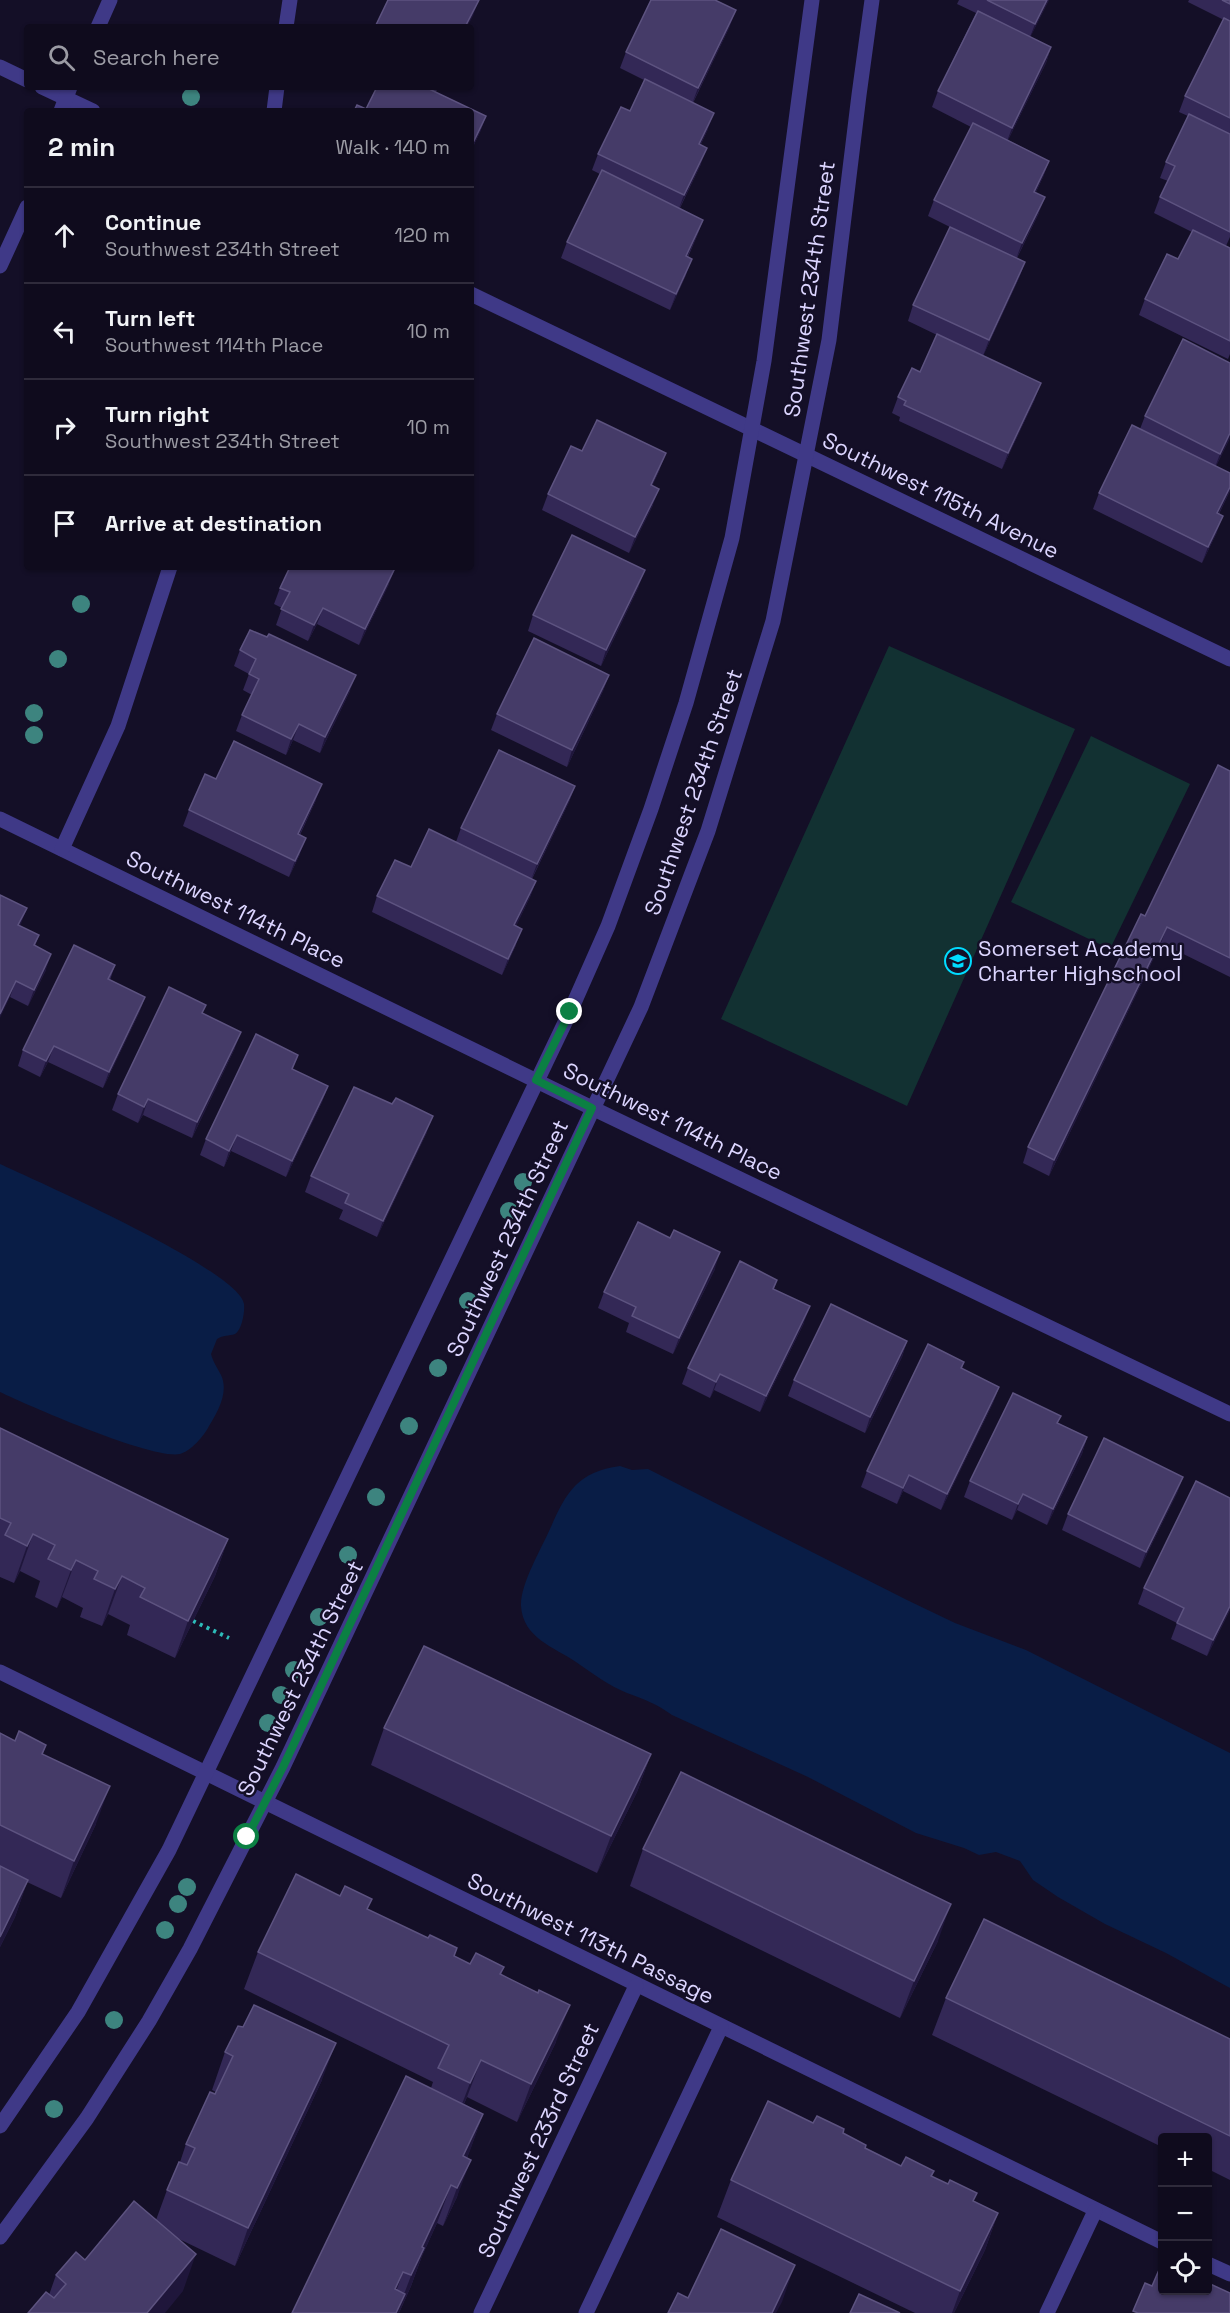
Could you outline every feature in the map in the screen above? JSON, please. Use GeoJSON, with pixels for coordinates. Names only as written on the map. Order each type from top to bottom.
{"type":"FeatureCollection","features":[{"type":"Feature","properties":{"kind":"street"},"geometry":{"type":"LineString","coordinates":[[99,24],[110,0]]}},
{"type":"Feature","properties":{"kind":"street"},"geometry":{"type":"LineString","coordinates":[[287,24],[291,0]]}},
{"type":"Feature","properties":{"kind":"street","name":"Southwest 234th Street"},"geometry":{"type":"LineString","coordinates":[[0,2126],[78,2012],[169,1850],[570,1012],[608,926],[651,809],[686,703],[732,538],[764,361],[812,0]]}},
{"type":"Feature","properties":{"kind":"street","name":"Southwest 234th Street"},"geometry":{"type":"LineString","coordinates":[[0,2236],[87,2118],[190,1949],[266,1803],[641,1007],[708,831],[773,621],[829,340],[872,0]]}},
{"type":"Feature","properties":{"kind":"street"},"geometry":{"type":"LineString","coordinates":[[0,67],[24,79]]}},
{"type":"Feature","properties":{"kind":"street"},"geometry":{"type":"LineString","coordinates":[[48,90],[86,108]]}},
{"type":"Feature","properties":{"kind":"street"},"geometry":{"type":"LineString","coordinates":[[274,108],[277,90]]}},
{"type":"Feature","properties":{"kind":"street"},"geometry":{"type":"LineString","coordinates":[[0,266],[24,214]]}},
{"type":"Feature","properties":{"kind":"street","name":"Southwest 115th Avenue"},"geometry":{"type":"LineString","coordinates":[[474,295],[1230,659]]}},
{"type":"Feature","properties":{"kind":"street"},"geometry":{"type":"LineString","coordinates":[[62,849],[118,726],[169,570]]}},
{"type":"Feature","properties":{"kind":"street","name":"Southwest 114th Place"},"geometry":{"type":"LineString","coordinates":[[0,819],[592,1108],[1230,1414]]}},
{"type":"Feature","properties":{"kind":"street","name":"Southwest 113th Passage"},"geometry":{"type":"LineString","coordinates":[[0,1672],[1160,2241]]}},
{"type":"Feature","properties":{"kind":"street","name":"Southwest 233rd Street"},"geometry":{"type":"LineString","coordinates":[[481,2313],[636,1986]]}},
{"type":"Feature","properties":{"kind":"street"},"geometry":{"type":"LineString","coordinates":[[586,2313],[721,2027]]}},
{"type":"Feature","properties":{"kind":"street"},"geometry":{"type":"LineString","coordinates":[[1047,2313],[1095,2211]]}},
{"type":"Feature","properties":{"kind":"street"},"geometry":{"type":"LineString","coordinates":[[1212,2266],[1230,2274]]}},
{"type":"Feature","properties":{"kind":"path"},"geometry":{"type":"LineString","coordinates":[[193,1621],[229,1638]]}},
{"type":"Feature","properties":{"kind":"green space"},"geometry":{"type":"Polygon","coordinates":[[[889,646],[1075,729],[907,1106],[721,1019],[889,646]]]}},
{"type":"Feature","properties":{"kind":"green space"},"geometry":{"type":"Polygon","coordinates":[[[1091,736],[1190,784],[1110,949],[1011,902],[1091,736]]]}},
{"type":"Feature","properties":{"kind":"water"},"geometry":{"type":"Polygon","coordinates":[[[0,1164],[92,1207],[175,1250],[234,1289],[244,1304],[240,1329],[235,1334],[217,1339],[211,1354],[223,1381],[221,1401],[207,1430],[188,1450],[180,1454],[166,1454],[119,1441],[0,1392],[0,1164]]]}},
{"type":"Feature","properties":{"kind":"water"},"geometry":{"type":"Polygon","coordinates":[[[620,1466],[632,1470],[648,1469],[907,1600],[955,1623],[1026,1650],[1230,1753],[1230,1988],[1166,1953],[1105,1924],[1058,1897],[1033,1880],[1020,1861],[996,1852],[979,1855],[916,1833],[808,1777],[614,1687],[533,1634],[523,1617],[521,1606],[524,1588],[562,1505],[575,1486],[583,1479],[593,1473],[620,1466]]]}},
{"type":"Feature","properties":{"kind":"building"},"geometry":{"type":"Polygon","coordinates":[[[388,0],[479,0],[467,24],[376,24],[388,0]]]}},
{"type":"Feature","properties":{"kind":"building"},"geometry":{"type":"Polygon","coordinates":[[[651,0],[715,0],[736,10],[698,88],[626,52],[651,0]]]}},
{"type":"Feature","properties":{"kind":"building"},"geometry":{"type":"Polygon","coordinates":[[[987,0],[1047,0],[1035,24],[987,0]]]}},
{"type":"Feature","properties":{"kind":"building"},"geometry":{"type":"Polygon","coordinates":[[[978,11],[1051,47],[1012,128],[938,91],[978,11]]]}},
{"type":"Feature","properties":{"kind":"building"},"geometry":{"type":"Polygon","coordinates":[[[1224,18],[1230,21],[1230,118],[1185,96],[1224,18]]]}},
{"type":"Feature","properties":{"kind":"building"},"geometry":{"type":"Polygon","coordinates":[[[645,79],[714,113],[699,144],[707,148],[684,195],[598,154],[621,107],[630,111],[645,79]]]}},
{"type":"Feature","properties":{"kind":"building"},"geometry":{"type":"Polygon","coordinates":[[[376,90],[431,90],[469,108],[366,108],[376,90]]]}},
{"type":"Feature","properties":{"kind":"building"},"geometry":{"type":"Polygon","coordinates":[[[474,110],[486,116],[474,141],[474,110]]]}},
{"type":"Feature","properties":{"kind":"building"},"geometry":{"type":"Polygon","coordinates":[[[1189,114],[1230,134],[1230,232],[1160,197],[1175,166],[1166,162],[1189,114]]]}},
{"type":"Feature","properties":{"kind":"building"},"geometry":{"type":"Polygon","coordinates":[[[973,123],[1049,161],[1034,192],[1045,197],[1022,243],[934,200],[973,123]]]}},
{"type":"Feature","properties":{"kind":"building"},"geometry":{"type":"Polygon","coordinates":[[[602,170],[703,220],[686,256],[692,259],[676,294],[567,242],[602,170]]]}},
{"type":"Feature","properties":{"kind":"building"},"geometry":{"type":"Polygon","coordinates":[[[950,227],[1025,262],[989,340],[913,305],[950,227]]]}},
{"type":"Feature","properties":{"kind":"building"},"geometry":{"type":"Polygon","coordinates":[[[1193,230],[1230,248],[1230,341],[1145,299],[1167,254],[1178,259],[1193,230]]]}},
{"type":"Feature","properties":{"kind":"building"},"geometry":{"type":"Polygon","coordinates":[[[937,334],[1041,383],[1008,453],[904,405],[906,401],[898,397],[912,368],[920,372],[937,334]]]}},
{"type":"Feature","properties":{"kind":"building"},"geometry":{"type":"Polygon","coordinates":[[[1183,339],[1230,363],[1230,433],[1220,454],[1145,416],[1183,339]]]}},
{"type":"Feature","properties":{"kind":"building"},"geometry":{"type":"Polygon","coordinates":[[[597,420],[666,453],[651,485],[659,489],[635,537],[548,494],[571,446],[582,451],[597,420]]]}},
{"type":"Feature","properties":{"kind":"building"},"geometry":{"type":"Polygon","coordinates":[[[1132,425],[1230,473],[1230,487],[1217,513],[1223,516],[1208,547],[1099,493],[1132,425]]]}},
{"type":"Feature","properties":{"kind":"building"},"geometry":{"type":"Polygon","coordinates":[[[572,535],[645,570],[606,650],[533,615],[572,535]]]}},
{"type":"Feature","properties":{"kind":"building"},"geometry":{"type":"Polygon","coordinates":[[[289,570],[394,570],[365,629],[323,608],[314,625],[281,609],[290,592],[280,588],[289,570]]]}},
{"type":"Feature","properties":{"kind":"building"},"geometry":{"type":"Polygon","coordinates":[[[250,630],[267,637],[269,634],[356,675],[325,737],[299,724],[291,739],[242,715],[259,679],[249,674],[256,659],[240,650],[250,630]]]}},
{"type":"Feature","properties":{"kind":"building"},"geometry":{"type":"Polygon","coordinates":[[[534,638],[609,675],[572,750],[497,714],[534,638]]]}},
{"type":"Feature","properties":{"kind":"building"},"geometry":{"type":"Polygon","coordinates":[[[234,741],[322,784],[298,834],[306,838],[295,861],[189,810],[205,774],[216,779],[234,741]]]}},
{"type":"Feature","properties":{"kind":"building"},"geometry":{"type":"Polygon","coordinates":[[[499,750],[575,786],[537,864],[461,828],[499,750]]]}},
{"type":"Feature","properties":{"kind":"building"},"geometry":{"type":"Polygon","coordinates":[[[1218,765],[1230,771],[1230,958],[1167,927],[1054,1160],[1028,1147],[1141,914],[1145,916],[1218,765]]]}},
{"type":"Feature","properties":{"kind":"building"},"geometry":{"type":"Polygon","coordinates":[[[429,829],[536,881],[514,925],[522,929],[508,959],[377,896],[395,860],[411,867],[429,829]]]}},
{"type":"Feature","properties":{"kind":"building"},"geometry":{"type":"Polygon","coordinates":[[[0,895],[27,908],[18,925],[39,935],[34,945],[51,954],[34,990],[16,981],[0,1014],[0,895]]]}},
{"type":"Feature","properties":{"kind":"building"},"geometry":{"type":"Polygon","coordinates":[[[74,945],[115,965],[108,979],[145,997],[109,1072],[54,1046],[46,1061],[23,1050],[74,945]]]}},
{"type":"Feature","properties":{"kind":"building"},"geometry":{"type":"Polygon","coordinates":[[[169,987],[206,1005],[202,1013],[241,1032],[197,1122],[148,1099],[144,1107],[118,1094],[169,987]]]}},
{"type":"Feature","properties":{"kind":"building"},"geometry":{"type":"Polygon","coordinates":[[[256,1034],[298,1055],[292,1069],[328,1086],[292,1161],[237,1135],[229,1151],[206,1139],[256,1034]]]}},
{"type":"Feature","properties":{"kind":"building"},"geometry":{"type":"Polygon","coordinates":[[[354,1087],[392,1104],[396,1098],[433,1116],[383,1221],[345,1203],[349,1194],[311,1176],[354,1087]]]}},
{"type":"Feature","properties":{"kind":"building"},"geometry":{"type":"Polygon","coordinates":[[[638,1222],[670,1238],[674,1230],[720,1252],[679,1338],[632,1316],[636,1307],[604,1292],[638,1222]]]}},
{"type":"Feature","properties":{"kind":"building"},"geometry":{"type":"Polygon","coordinates":[[[740,1261],[777,1280],[773,1289],[810,1306],[766,1396],[720,1374],[716,1382],[688,1368],[740,1261]]]}},
{"type":"Feature","properties":{"kind":"building"},"geometry":{"type":"Polygon","coordinates":[[[831,1304],[907,1341],[870,1417],[794,1380],[831,1304]]]}},
{"type":"Feature","properties":{"kind":"building"},"geometry":{"type":"Polygon","coordinates":[[[928,1344],[964,1362],[961,1368],[999,1387],[947,1494],[909,1475],[903,1488],[867,1471],[928,1344]]]}},
{"type":"Feature","properties":{"kind":"building"},"geometry":{"type":"Polygon","coordinates":[[[1013,1393],[1061,1416],[1057,1423],[1087,1437],[1053,1509],[1023,1494],[1018,1504],[970,1481],[1013,1393]]]}},
{"type":"Feature","properties":{"kind":"building"},"geometry":{"type":"Polygon","coordinates":[[[0,1428],[228,1539],[188,1621],[140,1597],[145,1588],[122,1576],[115,1589],[94,1579],[98,1571],[76,1560],[71,1570],[48,1559],[55,1545],[33,1534],[27,1546],[5,1535],[11,1523],[0,1518],[0,1428]]]}},
{"type":"Feature","properties":{"kind":"building"},"geometry":{"type":"Polygon","coordinates":[[[1104,1438],[1183,1477],[1146,1552],[1068,1514],[1104,1438]]]}},
{"type":"Feature","properties":{"kind":"building"},"geometry":{"type":"Polygon","coordinates":[[[1196,1481],[1230,1498],[1230,1606],[1213,1640],[1177,1623],[1184,1608],[1144,1588],[1196,1481]]]}},
{"type":"Feature","properties":{"kind":"building"},"geometry":{"type":"Polygon","coordinates":[[[424,1646],[651,1754],[611,1836],[384,1728],[424,1646]]]}},
{"type":"Feature","properties":{"kind":"building"},"geometry":{"type":"Polygon","coordinates":[[[19,1731],[46,1745],[42,1754],[110,1786],[74,1861],[0,1825],[0,1733],[15,1741],[19,1731]]]}},
{"type":"Feature","properties":{"kind":"building"},"geometry":{"type":"Polygon","coordinates":[[[681,1772],[951,1904],[914,1981],[643,1849],[681,1772]]]}},
{"type":"Feature","properties":{"kind":"building"},"geometry":{"type":"Polygon","coordinates":[[[0,1866],[28,1880],[0,1937],[0,1866]]]}},
{"type":"Feature","properties":{"kind":"building"},"geometry":{"type":"Polygon","coordinates":[[[296,1874],[340,1896],[345,1886],[372,1899],[367,1909],[428,1938],[430,1935],[457,1948],[454,1956],[470,1964],[476,1953],[504,1967],[500,1974],[538,1993],[539,1990],[570,2005],[531,2084],[481,2060],[470,2083],[438,2068],[449,2045],[258,1952],[296,1874]]]}},
{"type":"Feature","properties":{"kind":"building"},"geometry":{"type":"Polygon","coordinates":[[[984,1919],[1230,2039],[1230,2136],[946,1998],[984,1919]]]}},
{"type":"Feature","properties":{"kind":"building"},"geometry":{"type":"Polygon","coordinates":[[[254,2005],[336,2043],[248,2228],[167,2190],[179,2162],[187,2165],[195,2148],[186,2144],[210,2092],[215,2094],[233,2056],[225,2052],[238,2026],[243,2027],[254,2005]]]}},
{"type":"Feature","properties":{"kind":"building"},"geometry":{"type":"Polygon","coordinates":[[[406,2076],[483,2114],[463,2156],[471,2160],[457,2188],[451,2185],[411,2275],[403,2272],[395,2289],[405,2294],[396,2313],[292,2313],[406,2076]]]}},
{"type":"Feature","properties":{"kind":"building"},"geometry":{"type":"Polygon","coordinates":[[[768,2101],[813,2123],[817,2116],[844,2129],[843,2133],[866,2145],[865,2148],[901,2166],[906,2157],[934,2171],[931,2176],[948,2184],[950,2180],[977,2193],[973,2201],[998,2213],[960,2291],[731,2180],[768,2101]]]}},
{"type":"Feature","properties":{"kind":"building"},"geometry":{"type":"Polygon","coordinates":[[[134,2201],[196,2254],[147,2313],[28,2313],[46,2292],[54,2298],[66,2284],[56,2275],[76,2252],[85,2260],[134,2201]]]}},
{"type":"Feature","properties":{"kind":"building"},"geometry":{"type":"Polygon","coordinates":[[[721,2229],[795,2265],[772,2313],[668,2313],[678,2293],[688,2298],[721,2229]]]}},
{"type":"Feature","properties":{"kind":"building"},"geometry":{"type":"Polygon","coordinates":[[[1158,2272],[1158,2295],[1212,2295],[1212,2285],[1230,2293],[1230,2313],[1138,2313],[1133,2311],[1145,2283],[1152,2286],[1158,2272]]]}},
{"type":"Feature","properties":{"kind":"building"},"geometry":{"type":"Polygon","coordinates":[[[859,2294],[900,2313],[850,2313],[859,2294]]]}},
{"type":"Feature","properties":{"kind":"place","name":"Somerset Academy Charter Highschool"},"geometry":{"type":"Point","coordinates":[958,961]}},
{"type":"Feature","properties":{"kind":"route"},"geometry":{"type":"LineString","coordinates":[[247,1837],[266,1803],[592,1108],[536,1080],[570,1012]]}}]}
